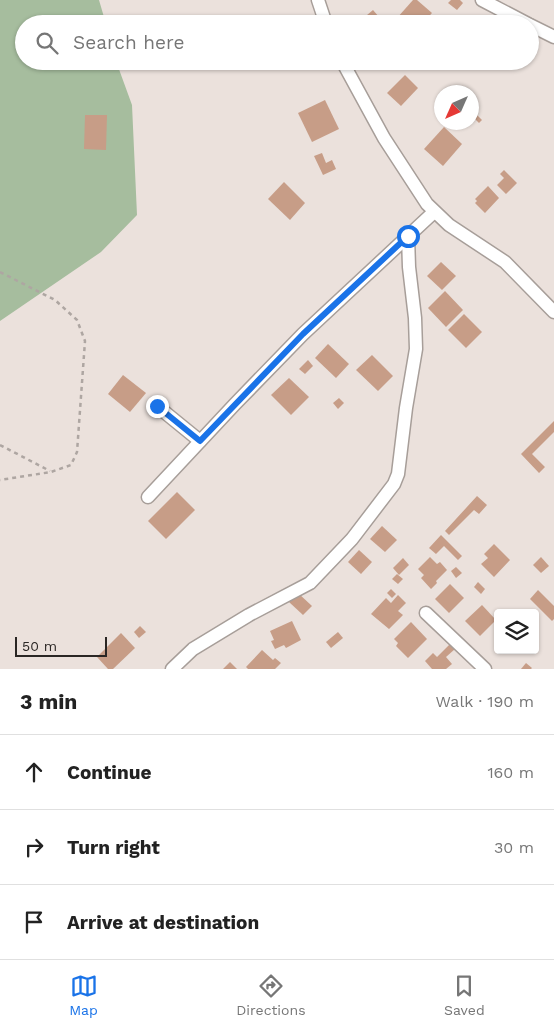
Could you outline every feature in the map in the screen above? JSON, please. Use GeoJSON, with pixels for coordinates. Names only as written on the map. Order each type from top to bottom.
{"type":"FeatureCollection","features":[{"type":"Feature","properties":{"kind":"street"},"geometry":{"type":"LineString","coordinates":[[318,0],[323,15]]}},
{"type":"Feature","properties":{"kind":"street"},"geometry":{"type":"LineString","coordinates":[[482,0],[511,15]]}},
{"type":"Feature","properties":{"kind":"street"},"geometry":{"type":"LineString","coordinates":[[539,29],[554,37]]}},
{"type":"Feature","properties":{"kind":"street"},"geometry":{"type":"LineString","coordinates":[[347,70],[396,159],[413,186],[434,212],[449,225],[505,262],[554,312]]}},
{"type":"Feature","properties":{"kind":"street"},"geometry":{"type":"LineString","coordinates":[[148,496],[303,334],[434,212]]}},
{"type":"Feature","properties":{"kind":"street"},"geometry":{"type":"LineString","coordinates":[[172,669],[193,649],[248,616],[310,583],[352,539],[394,484],[398,474],[416,349],[408,236]]}},
{"type":"Feature","properties":{"kind":"street"},"geometry":{"type":"LineString","coordinates":[[157,406],[200,441]]}},
{"type":"Feature","properties":{"kind":"street"},"geometry":{"type":"LineString","coordinates":[[426,613],[485,669]]}},
{"type":"Feature","properties":{"kind":"path"},"geometry":{"type":"LineString","coordinates":[[0,272],[55,300],[76,320],[86,342],[77,452],[70,465],[51,472],[0,480]]}},
{"type":"Feature","properties":{"kind":"path"},"geometry":{"type":"LineString","coordinates":[[0,445],[51,472]]}},
{"type":"Feature","properties":{"kind":"green space"},"geometry":{"type":"Polygon","coordinates":[[[0,0],[99,0],[103,15],[15,15],[15,70],[119,70],[132,105],[137,215],[101,252],[0,321],[0,0]]]}},
{"type":"Feature","properties":{"kind":"building"},"geometry":{"type":"Polygon","coordinates":[[[413,0],[417,0],[432,13],[430,15],[400,15],[413,0]]]}},
{"type":"Feature","properties":{"kind":"building"},"geometry":{"type":"Polygon","coordinates":[[[451,0],[460,0],[463,3],[457,10],[448,3],[451,0]]]}},
{"type":"Feature","properties":{"kind":"building"},"geometry":{"type":"Polygon","coordinates":[[[373,10],[377,15],[367,15],[373,10]]]}},
{"type":"Feature","properties":{"kind":"building"},"geometry":{"type":"Polygon","coordinates":[[[405,75],[418,88],[401,106],[387,93],[405,75]]]}},
{"type":"Feature","properties":{"kind":"building"},"geometry":{"type":"Polygon","coordinates":[[[325,100],[339,129],[312,142],[298,113],[325,100]]]}},
{"type":"Feature","properties":{"kind":"building"},"geometry":{"type":"Polygon","coordinates":[[[85,115],[107,115],[106,150],[84,149],[85,115]]]}},
{"type":"Feature","properties":{"kind":"building"},"geometry":{"type":"Polygon","coordinates":[[[441,130],[447,130],[462,144],[443,166],[424,149],[441,130]]]}},
{"type":"Feature","properties":{"kind":"building"},"geometry":{"type":"Polygon","coordinates":[[[322,153],[326,163],[332,160],[336,169],[323,175],[314,156],[322,153]]]}},
{"type":"Feature","properties":{"kind":"building"},"geometry":{"type":"Polygon","coordinates":[[[504,170],[517,183],[506,194],[497,185],[504,178],[500,174],[504,170]]]}},
{"type":"Feature","properties":{"kind":"building"},"geometry":{"type":"Polygon","coordinates":[[[284,182],[305,203],[290,220],[268,199],[284,182]]]}},
{"type":"Feature","properties":{"kind":"building"},"geometry":{"type":"Polygon","coordinates":[[[488,186],[499,198],[485,213],[475,203],[477,201],[475,199],[488,186]]]}},
{"type":"Feature","properties":{"kind":"building"},"geometry":{"type":"Polygon","coordinates":[[[441,262],[456,276],[442,290],[427,276],[441,262]]]}},
{"type":"Feature","properties":{"kind":"building"},"geometry":{"type":"Polygon","coordinates":[[[445,291],[463,310],[446,327],[428,308],[445,291]]]}},
{"type":"Feature","properties":{"kind":"building"},"geometry":{"type":"Polygon","coordinates":[[[464,314],[482,332],[466,348],[448,330],[464,314]]]}},
{"type":"Feature","properties":{"kind":"building"},"geometry":{"type":"Polygon","coordinates":[[[328,344],[349,364],[336,378],[315,358],[328,344]]]}},
{"type":"Feature","properties":{"kind":"building"},"geometry":{"type":"Polygon","coordinates":[[[372,355],[393,376],[378,391],[356,370],[372,355]]]}},
{"type":"Feature","properties":{"kind":"building"},"geometry":{"type":"Polygon","coordinates":[[[308,360],[313,366],[305,374],[299,369],[308,360]]]}},
{"type":"Feature","properties":{"kind":"building"},"geometry":{"type":"Polygon","coordinates":[[[123,375],[146,393],[130,412],[108,394],[123,375]]]}},
{"type":"Feature","properties":{"kind":"building"},"geometry":{"type":"Polygon","coordinates":[[[289,378],[309,397],[291,415],[271,395],[289,378]]]}},
{"type":"Feature","properties":{"kind":"building"},"geometry":{"type":"Polygon","coordinates":[[[339,398],[344,403],[338,409],[333,403],[339,398]]]}},
{"type":"Feature","properties":{"kind":"building"},"geometry":{"type":"Polygon","coordinates":[[[554,421],[554,432],[532,454],[545,467],[539,473],[521,454],[554,421]]]}},
{"type":"Feature","properties":{"kind":"building"},"geometry":{"type":"Polygon","coordinates":[[[177,492],[195,510],[166,539],[148,521],[177,492]]]}},
{"type":"Feature","properties":{"kind":"building"},"geometry":{"type":"Polygon","coordinates":[[[477,496],[487,505],[479,514],[474,510],[449,535],[445,531],[477,496]]]}},
{"type":"Feature","properties":{"kind":"building"},"geometry":{"type":"Polygon","coordinates":[[[382,526],[397,540],[385,552],[370,539],[382,526]]]}},
{"type":"Feature","properties":{"kind":"building"},"geometry":{"type":"Polygon","coordinates":[[[441,535],[462,556],[458,560],[444,546],[436,554],[429,548],[441,535]]]}},
{"type":"Feature","properties":{"kind":"building"},"geometry":{"type":"Polygon","coordinates":[[[494,544],[510,560],[494,577],[481,564],[488,558],[484,554],[494,544]]]}},
{"type":"Feature","properties":{"kind":"building"},"geometry":{"type":"Polygon","coordinates":[[[359,550],[372,562],[361,574],[348,562],[359,550]]]}},
{"type":"Feature","properties":{"kind":"building"},"geometry":{"type":"Polygon","coordinates":[[[430,557],[437,564],[440,562],[447,570],[431,589],[421,578],[424,575],[418,569],[430,557]]]}},
{"type":"Feature","properties":{"kind":"building"},"geometry":{"type":"Polygon","coordinates":[[[541,557],[549,566],[541,573],[533,565],[541,557]]]}},
{"type":"Feature","properties":{"kind":"building"},"geometry":{"type":"Polygon","coordinates":[[[403,558],[409,565],[399,575],[393,568],[403,558]]]}},
{"type":"Feature","properties":{"kind":"building"},"geometry":{"type":"Polygon","coordinates":[[[456,567],[462,573],[456,578],[451,571],[456,567]]]}},
{"type":"Feature","properties":{"kind":"building"},"geometry":{"type":"Polygon","coordinates":[[[397,574],[403,579],[398,584],[392,579],[397,574]]]}},
{"type":"Feature","properties":{"kind":"building"},"geometry":{"type":"Polygon","coordinates":[[[478,582],[485,589],[481,594],[474,587],[478,582]]]}},
{"type":"Feature","properties":{"kind":"building"},"geometry":{"type":"Polygon","coordinates":[[[450,584],[464,598],[449,613],[435,599],[450,584]]]}},
{"type":"Feature","properties":{"kind":"building"},"geometry":{"type":"Polygon","coordinates":[[[391,589],[396,594],[392,598],[387,593],[391,589]]]}},
{"type":"Feature","properties":{"kind":"building"},"geometry":{"type":"Polygon","coordinates":[[[538,590],[554,606],[554,619],[552,621],[530,599],[538,590]]]}},
{"type":"Feature","properties":{"kind":"building"},"geometry":{"type":"Polygon","coordinates":[[[298,593],[312,606],[303,615],[289,602],[298,593]]]}},
{"type":"Feature","properties":{"kind":"building"},"geometry":{"type":"Polygon","coordinates":[[[398,595],[406,603],[398,611],[403,615],[389,629],[371,614],[386,598],[391,603],[398,595]]]}},
{"type":"Feature","properties":{"kind":"building"},"geometry":{"type":"Polygon","coordinates":[[[482,605],[494,618],[494,622],[480,636],[465,621],[482,605]]]}},
{"type":"Feature","properties":{"kind":"building"},"geometry":{"type":"Polygon","coordinates":[[[292,621],[301,640],[286,648],[284,645],[275,649],[271,641],[274,640],[270,631],[292,621]]]}},
{"type":"Feature","properties":{"kind":"building"},"geometry":{"type":"Polygon","coordinates":[[[411,622],[427,639],[408,658],[396,646],[398,643],[394,639],[411,622]]]}},
{"type":"Feature","properties":{"kind":"building"},"geometry":{"type":"Polygon","coordinates":[[[140,626],[146,632],[139,638],[134,632],[140,626]]]}},
{"type":"Feature","properties":{"kind":"building"},"geometry":{"type":"Polygon","coordinates":[[[338,632],[343,638],[331,648],[326,642],[338,632]]]}},
{"type":"Feature","properties":{"kind":"building"},"geometry":{"type":"Polygon","coordinates":[[[121,633],[135,648],[113,669],[108,669],[97,657],[121,633]]]}},
{"type":"Feature","properties":{"kind":"building"},"geometry":{"type":"Polygon","coordinates":[[[450,644],[455,649],[446,657],[452,664],[446,669],[432,669],[425,661],[433,653],[437,657],[450,644]]]}},
{"type":"Feature","properties":{"kind":"building"},"geometry":{"type":"Polygon","coordinates":[[[262,650],[273,660],[275,658],[281,663],[275,669],[248,669],[246,667],[262,650]]]}},
{"type":"Feature","properties":{"kind":"building"},"geometry":{"type":"Polygon","coordinates":[[[230,662],[237,669],[223,669],[230,662]]]}},
{"type":"Feature","properties":{"kind":"building"},"geometry":{"type":"Polygon","coordinates":[[[526,663],[532,668],[521,669],[526,663]]]}},
{"type":"Feature","properties":{"kind":"route"},"geometry":{"type":"LineString","coordinates":[[157,406],[200,441],[303,334],[408,236]]}}]}
